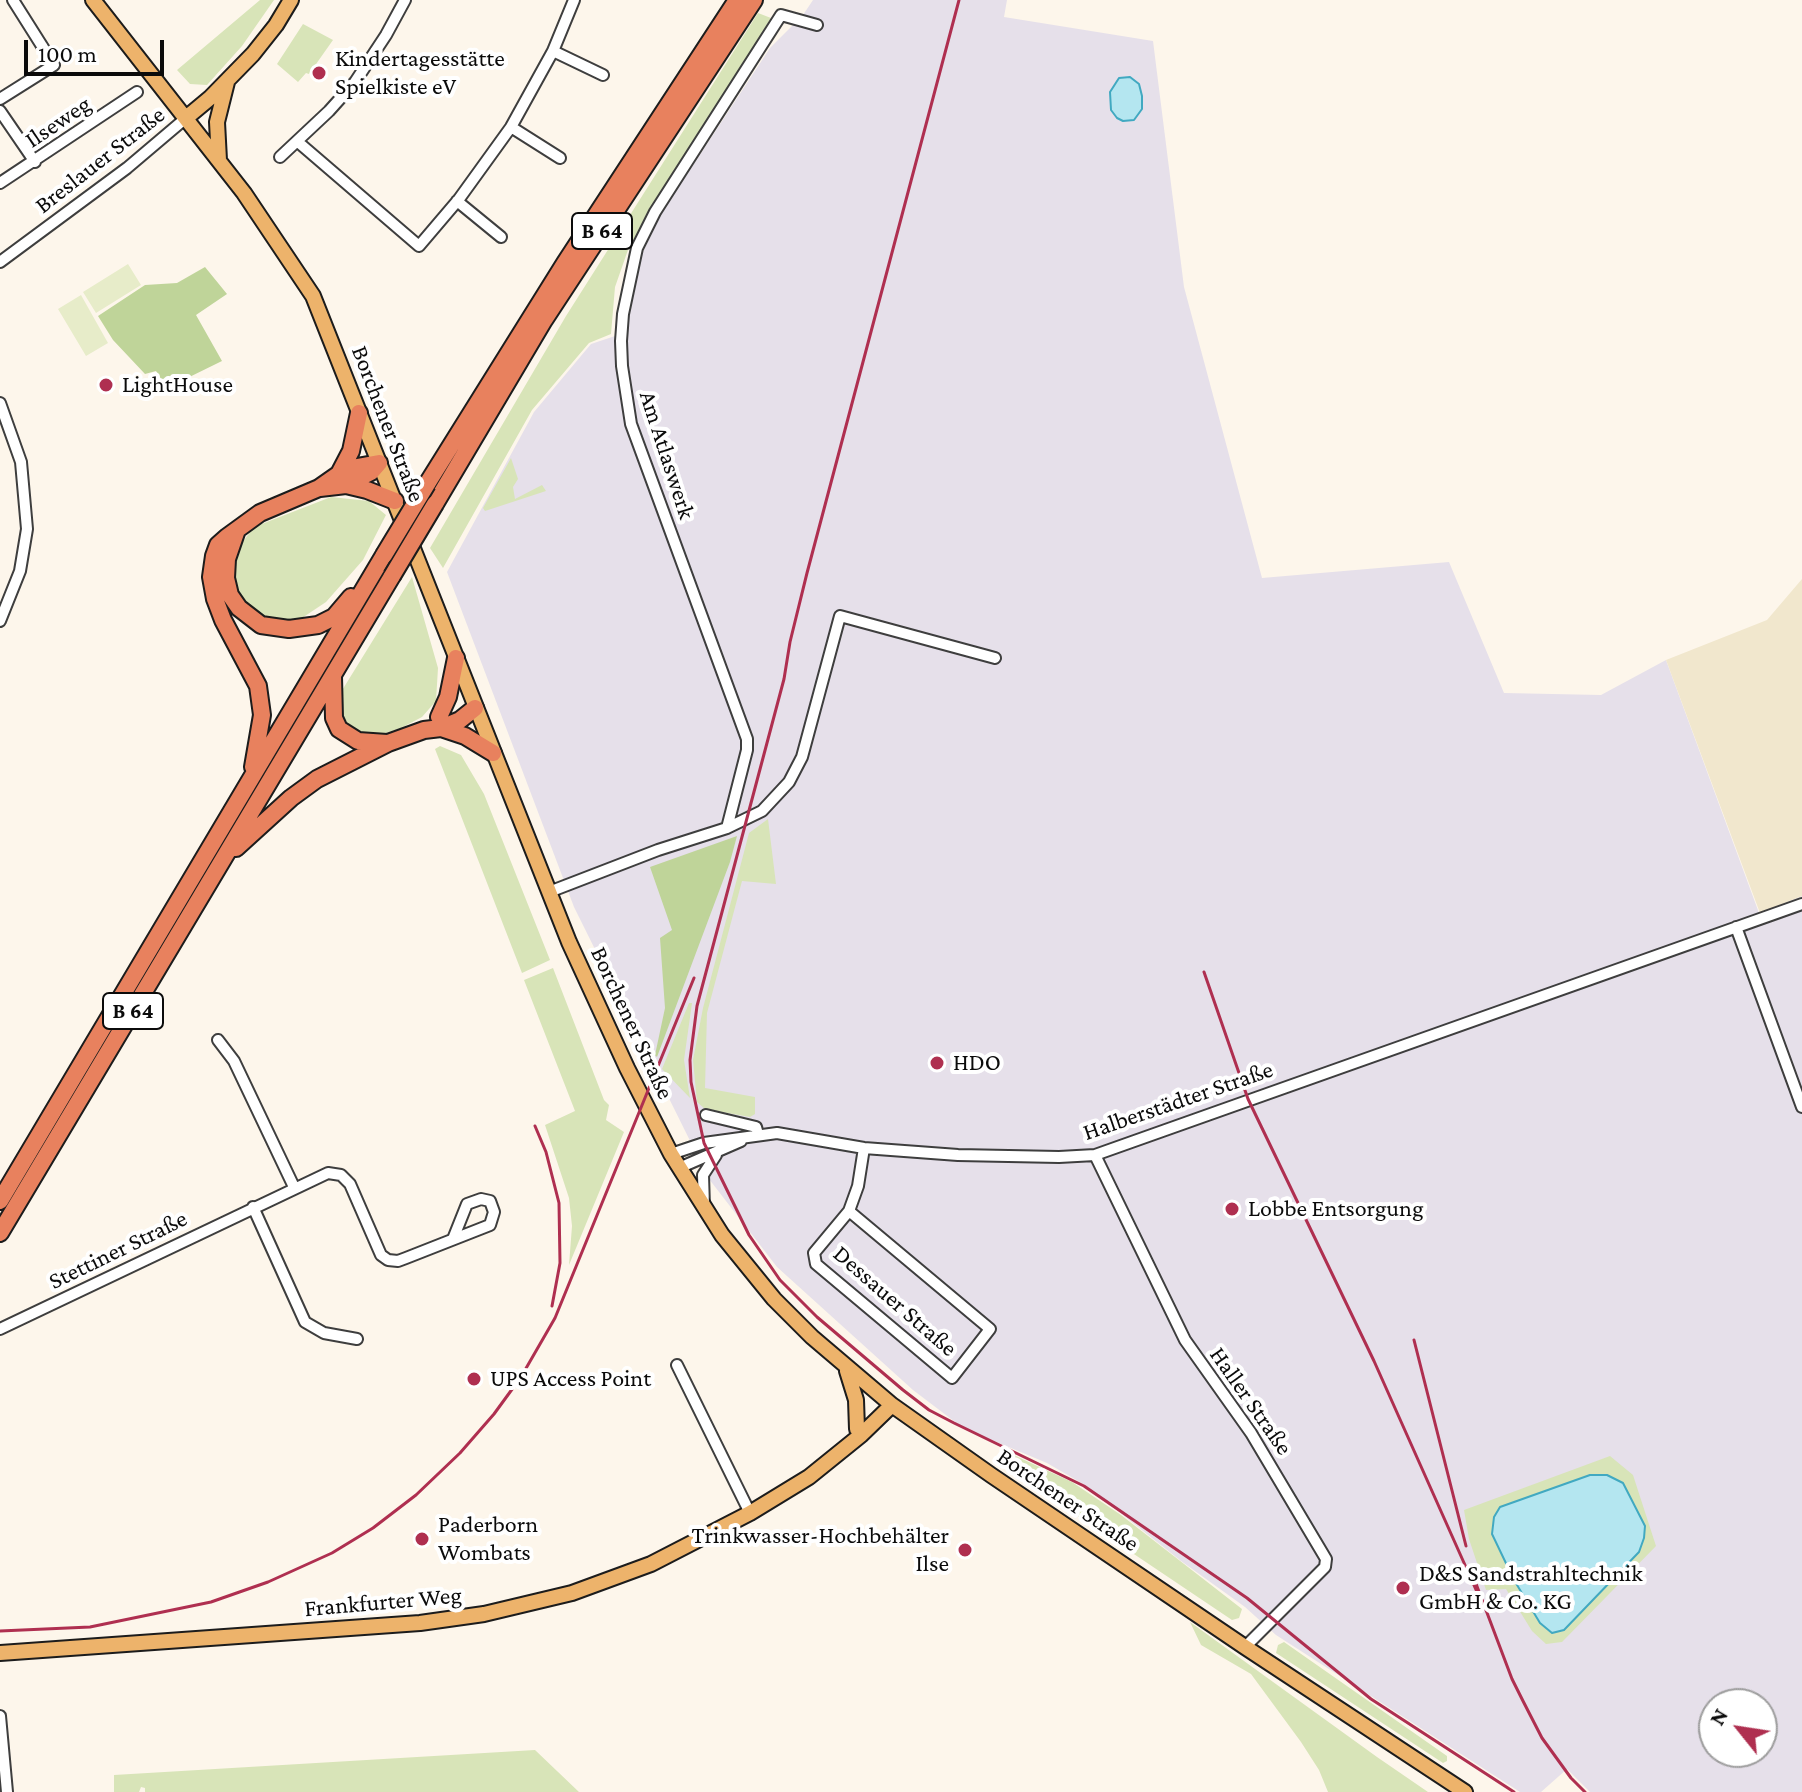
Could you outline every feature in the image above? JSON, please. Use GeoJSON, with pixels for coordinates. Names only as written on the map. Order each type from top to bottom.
{"type":"FeatureCollection","features":[{"type":"Feature","properties":{"kind":"highway","name":"B 64"},"geometry":{"type":"LineString","coordinates":[[0,1201],[427,484],[565,263],[737,0]]}},
{"type":"Feature","properties":{"kind":"highway","name":"B 64"},"geometry":{"type":"LineString","coordinates":[[0,1233],[544,320],[754,0]]}},
{"type":"Feature","properties":{"kind":"highway"},"geometry":{"type":"LineString","coordinates":[[342,480],[359,413]]}},
{"type":"Feature","properties":{"kind":"highway"},"geometry":{"type":"LineString","coordinates":[[250,781],[262,715],[258,686],[251,667],[223,620],[211,577],[218,545],[260,513],[342,480],[357,467],[379,463]]}},
{"type":"Feature","properties":{"kind":"highway"},"geometry":{"type":"LineString","coordinates":[[342,480],[395,501]]}},
{"type":"Feature","properties":{"kind":"highway"},"geometry":{"type":"LineString","coordinates":[[238,527],[227,559],[226,578],[230,595],[248,617],[274,629],[307,628],[334,617],[384,555]]}},
{"type":"Feature","properties":{"kind":"highway"},"geometry":{"type":"LineString","coordinates":[[440,723],[456,658]]}},
{"type":"Feature","properties":{"kind":"highway"},"geometry":{"type":"LineString","coordinates":[[333,674],[334,718],[339,729],[358,741],[388,743]]}},
{"type":"Feature","properties":{"kind":"highway"},"geometry":{"type":"LineString","coordinates":[[221,862],[258,826],[317,779],[388,743],[440,723],[464,708],[475,708]]}},
{"type":"Feature","properties":{"kind":"highway"},"geometry":{"type":"LineString","coordinates":[[440,723],[493,753]]}},
{"type":"Feature","properties":{"kind":"main road","name":"Borchener Straße"},"geometry":{"type":"LineString","coordinates":[[93,0],[270,228],[313,296],[493,753],[595,1000],[671,1154],[704,1209],[774,1299],[845,1367],[888,1401],[991,1475],[1465,1792]]}},
{"type":"Feature","properties":{"kind":"main road"},"geometry":{"type":"LineString","coordinates":[[186,118],[260,44],[291,0]]}},
{"type":"Feature","properties":{"kind":"main road"},"geometry":{"type":"LineString","coordinates":[[219,160],[217,122],[228,79]]}},
{"type":"Feature","properties":{"kind":"main road"},"geometry":{"type":"LineString","coordinates":[[845,1367],[856,1400],[857,1429]]}},
{"type":"Feature","properties":{"kind":"main road","name":"Frankfurter Weg"},"geometry":{"type":"LineString","coordinates":[[845,1447],[857,1429],[888,1401]]}},
{"type":"Feature","properties":{"kind":"main road","name":"Frankfurter Weg"},"geometry":{"type":"LineString","coordinates":[[0,1653],[323,1631],[484,1614],[572,1593],[651,1564],[750,1513],[809,1477],[845,1447],[888,1401]]}},
{"type":"Feature","properties":{"kind":"street"},"geometry":{"type":"LineString","coordinates":[[0,99],[54,65],[13,0]]}},
{"type":"Feature","properties":{"kind":"street"},"geometry":{"type":"LineString","coordinates":[[280,157],[355,82],[405,0]]}},
{"type":"Feature","properties":{"kind":"street"},"geometry":{"type":"LineString","coordinates":[[298,142],[419,246],[457,201],[511,127],[553,51],[574,0]]}},
{"type":"Feature","properties":{"kind":"street","name":"Am Atlaswerk"},"geometry":{"type":"LineString","coordinates":[[727,828],[747,750],[747,739],[631,424],[622,366],[623,314],[637,248],[655,212],[781,15],[817,25]]}},
{"type":"Feature","properties":{"kind":"street"},"geometry":{"type":"LineString","coordinates":[[553,51],[603,75]]}},
{"type":"Feature","properties":{"kind":"street","name":"Ilseweg"},"geometry":{"type":"LineString","coordinates":[[0,183],[137,92]]}},
{"type":"Feature","properties":{"kind":"street"},"geometry":{"type":"LineString","coordinates":[[0,111],[35,162]]}},
{"type":"Feature","properties":{"kind":"street","name":"Breslauer Straße"},"geometry":{"type":"LineString","coordinates":[[0,262],[127,168],[186,118]]}},
{"type":"Feature","properties":{"kind":"street"},"geometry":{"type":"LineString","coordinates":[[511,127],[560,158]]}},
{"type":"Feature","properties":{"kind":"street"},"geometry":{"type":"LineString","coordinates":[[457,201],[501,237]]}},
{"type":"Feature","properties":{"kind":"street"},"geometry":{"type":"LineString","coordinates":[[0,403],[21,462],[27,529],[20,571],[0,621]]}},
{"type":"Feature","properties":{"kind":"street"},"geometry":{"type":"LineString","coordinates":[[549,892],[658,850],[727,828],[762,811],[789,782],[802,757],[840,616],[995,658]]}},
{"type":"Feature","properties":{"kind":"street","name":"Halberstädter Straße"},"geometry":{"type":"LineString","coordinates":[[671,1154],[704,1143],[754,1135],[794,1135],[864,1148],[990,1156],[1095,1155],[1552,999],[1802,904]]}},
{"type":"Feature","properties":{"kind":"street"},"geometry":{"type":"LineString","coordinates":[[1736,927],[1802,1107]]}},
{"type":"Feature","properties":{"kind":"street"},"geometry":{"type":"LineString","coordinates":[[218,1040],[234,1061],[294,1187]]}},
{"type":"Feature","properties":{"kind":"street","name":"Halberstädter Straße"},"geometry":{"type":"LineString","coordinates":[[706,1115],[756,1127],[754,1135]]}},
{"type":"Feature","properties":{"kind":"street","name":"Halberstädter Straße"},"geometry":{"type":"LineString","coordinates":[[679,1168],[754,1135]]}},
{"type":"Feature","properties":{"kind":"street","name":"Dessauer Straße"},"geometry":{"type":"LineString","coordinates":[[849,1211],[990,1329],[952,1378],[816,1264],[814,1253],[849,1211],[858,1186],[864,1148]]}},
{"type":"Feature","properties":{"kind":"street"},"geometry":{"type":"LineString","coordinates":[[704,1209],[703,1175],[717,1153]]}},
{"type":"Feature","properties":{"kind":"street","name":"Haller Straße"},"geometry":{"type":"LineString","coordinates":[[1095,1155],[1185,1340],[1251,1433],[1326,1559],[1325,1567],[1245,1647]]}},
{"type":"Feature","properties":{"kind":"street","name":"Stettiner Straße"},"geometry":{"type":"LineString","coordinates":[[0,1329],[328,1173],[341,1175],[350,1184],[381,1255],[388,1260],[398,1261],[490,1225],[494,1212],[490,1201],[481,1199],[467,1204],[453,1239]]}},
{"type":"Feature","properties":{"kind":"street"},"geometry":{"type":"LineString","coordinates":[[253,1207],[305,1322],[324,1333],[357,1339]]}},
{"type":"Feature","properties":{"kind":"street"},"geometry":{"type":"LineString","coordinates":[[677,1365],[750,1513]]}},
{"type":"Feature","properties":{"kind":"street"},"geometry":{"type":"LineString","coordinates":[[0,1716],[7,1792]]}},
{"type":"Feature","properties":{"kind":"shaded area"},"geometry":{"type":"Polygon","coordinates":[[[813,0],[1007,0],[1004,17],[1153,41],[1184,287],[1262,578],[1449,562],[1504,693],[1601,695],[1666,660],[1759,913],[1802,896],[1802,1792],[1590,1792],[1567,1769],[1541,1792],[1520,1792],[1276,1635],[1245,1607],[1085,1485],[1047,1463],[963,1428],[913,1390],[777,1267],[709,1179],[574,907],[447,572],[534,412],[591,344],[624,333],[642,254],[659,217],[770,48],[803,15],[813,0]],[[1645,1526],[1492,1534],[1514,1580],[1540,1623],[1638,1552],[1645,1526]]]}},
{"type":"Feature","properties":{"kind":"shaded area"},"geometry":{"type":"Polygon","coordinates":[[[1802,579],[1802,896],[1760,913],[1666,660],[1767,620],[1802,579]]]}},
{"type":"Feature","properties":{"kind":"green space"},"geometry":{"type":"Polygon","coordinates":[[[260,0],[274,0],[242,46],[207,85],[190,84],[177,70],[260,0]]]}},
{"type":"Feature","properties":{"kind":"green space"},"geometry":{"type":"Polygon","coordinates":[[[758,13],[771,18],[629,247],[615,287],[611,334],[589,343],[532,410],[443,568],[430,548],[566,316],[758,13]]]}},
{"type":"Feature","properties":{"kind":"green space"},"geometry":{"type":"Polygon","coordinates":[[[303,24],[333,40],[309,74],[306,73],[298,82],[277,64],[303,24]]]}},
{"type":"Feature","properties":{"kind":"green space"},"geometry":{"type":"Polygon","coordinates":[[[128,264],[141,285],[96,313],[83,292],[128,264]]]}},
{"type":"Feature","properties":{"kind":"green space"},"geometry":{"type":"Polygon","coordinates":[[[205,267],[227,294],[196,315],[222,361],[167,388],[156,371],[145,374],[113,340],[98,316],[145,285],[177,283],[205,267]]]}},
{"type":"Feature","properties":{"kind":"green space"},"geometry":{"type":"Polygon","coordinates":[[[81,295],[108,343],[86,356],[58,309],[81,295]]]}},
{"type":"Feature","properties":{"kind":"green space"},"geometry":{"type":"Polygon","coordinates":[[[511,458],[518,479],[513,487],[515,499],[542,485],[546,491],[485,511],[483,508],[511,458]]]}},
{"type":"Feature","properties":{"kind":"green space"},"geometry":{"type":"Polygon","coordinates":[[[331,497],[369,501],[386,515],[363,560],[326,602],[302,618],[274,621],[254,614],[241,598],[233,578],[238,548],[254,527],[331,497]]]}},
{"type":"Feature","properties":{"kind":"green space"},"geometry":{"type":"Polygon","coordinates":[[[412,577],[438,668],[436,701],[422,717],[376,736],[350,726],[342,716],[339,705],[341,692],[412,577]]]}},
{"type":"Feature","properties":{"kind":"green space"},"geometry":{"type":"Polygon","coordinates":[[[440,746],[461,755],[484,794],[550,960],[522,973],[435,749],[440,746]]]}},
{"type":"Feature","properties":{"kind":"green space"},"geometry":{"type":"Polygon","coordinates":[[[768,819],[776,884],[742,881],[707,1013],[705,1088],[755,1097],[755,1114],[750,1117],[705,1109],[697,1102],[693,1060],[703,1008],[749,833],[768,819]]]}},
{"type":"Feature","properties":{"kind":"green space"},"geometry":{"type":"Polygon","coordinates":[[[737,836],[657,1057],[665,1008],[660,938],[672,930],[650,867],[737,836]]]}},
{"type":"Feature","properties":{"kind":"green space"},"geometry":{"type":"Polygon","coordinates":[[[553,968],[604,1100],[609,1105],[606,1120],[624,1132],[569,1265],[572,1226],[569,1198],[545,1125],[575,1111],[524,980],[553,968]]]}},
{"type":"Feature","properties":{"kind":"green space"},"geometry":{"type":"Polygon","coordinates":[[[689,1003],[692,1003],[684,1060],[690,1098],[662,1069],[689,1003]]]}},
{"type":"Feature","properties":{"kind":"green space"},"geometry":{"type":"Polygon","coordinates":[[[1005,1451],[1072,1482],[1121,1515],[1242,1609],[1239,1618],[1232,1620],[1000,1464],[1005,1451]]]}},
{"type":"Feature","properties":{"kind":"green space"},"geometry":{"type":"Polygon","coordinates":[[[1610,1456],[1633,1475],[1656,1546],[1562,1642],[1546,1644],[1532,1631],[1506,1589],[1486,1590],[1469,1539],[1464,1510],[1610,1456]]]}},
{"type":"Feature","properties":{"kind":"green space"},"geometry":{"type":"Polygon","coordinates":[[[1190,1622],[1428,1792],[1328,1792],[1319,1770],[1301,1742],[1251,1674],[1201,1645],[1190,1622]]]}},
{"type":"Feature","properties":{"kind":"green space"},"geometry":{"type":"Polygon","coordinates":[[[1284,1642],[1447,1756],[1447,1761],[1443,1763],[1276,1653],[1278,1645],[1284,1642]]]}},
{"type":"Feature","properties":{"kind":"green space"},"geometry":{"type":"Polygon","coordinates":[[[535,1750],[579,1792],[145,1792],[145,1788],[141,1787],[139,1792],[114,1792],[114,1775],[535,1750]]]}},
{"type":"Feature","properties":{"kind":"water"},"geometry":{"type":"Polygon","coordinates":[[[1130,77],[1139,84],[1142,109],[1134,120],[1123,121],[1111,110],[1110,92],[1119,78],[1130,77]]]}},
{"type":"Feature","properties":{"kind":"water"},"geometry":{"type":"Polygon","coordinates":[[[1590,1475],[1607,1475],[1623,1483],[1645,1526],[1644,1538],[1639,1552],[1564,1630],[1552,1633],[1540,1623],[1514,1580],[1492,1534],[1494,1517],[1500,1507],[1590,1475]]]}},
{"type":"Feature","properties":{"kind":"railway"},"geometry":{"type":"LineString","coordinates":[[959,0],[807,573],[784,679],[697,1006],[690,1060],[691,1082],[704,1143],[749,1235],[780,1280],[817,1317],[903,1390],[929,1410],[1084,1486],[1247,1598],[1371,1699],[1514,1792]]}},
{"type":"Feature","properties":{"kind":"railway"},"geometry":{"type":"LineString","coordinates":[[1204,972],[1248,1099],[1374,1361],[1477,1592]]}},
{"type":"Feature","properties":{"kind":"railway"},"geometry":{"type":"LineString","coordinates":[[0,1631],[90,1627],[211,1602],[268,1582],[332,1553],[373,1528],[416,1495],[460,1453],[494,1414],[521,1377],[555,1318],[694,978]]}},
{"type":"Feature","properties":{"kind":"railway"},"geometry":{"type":"LineString","coordinates":[[535,1126],[546,1152],[559,1203],[560,1263],[552,1306]]}},
{"type":"Feature","properties":{"kind":"railway"},"geometry":{"type":"LineString","coordinates":[[1414,1340],[1466,1546]]}},
{"type":"Feature","properties":{"kind":"railway"},"geometry":{"type":"LineString","coordinates":[[1475,1581],[1512,1679],[1542,1738],[1585,1792]]}},
{"type":"Feature","properties":{"kind":"place","name":"Kindertagesstätte Spielkiste eV"},"geometry":{"type":"Point","coordinates":[319,73]}},
{"type":"Feature","properties":{"kind":"place","name":"LightHouse"},"geometry":{"type":"Point","coordinates":[106,385]}},
{"type":"Feature","properties":{"kind":"place","name":"HDO"},"geometry":{"type":"Point","coordinates":[937,1063]}},
{"type":"Feature","properties":{"kind":"place","name":"Lobbe Entsorgung"},"geometry":{"type":"Point","coordinates":[1232,1209]}},
{"type":"Feature","properties":{"kind":"place","name":"UPS Access Point"},"geometry":{"type":"Point","coordinates":[474,1379]}},
{"type":"Feature","properties":{"kind":"place","name":"Paderborn Wombats"},"geometry":{"type":"Point","coordinates":[422,1539]}},
{"type":"Feature","properties":{"kind":"place","name":"Trinkwasser-Hochbehälter Ilse"},"geometry":{"type":"Point","coordinates":[965,1550]}},
{"type":"Feature","properties":{"kind":"place","name":"D&S Sandstrahltechnik GmbH & Co. KG"},"geometry":{"type":"Point","coordinates":[1403,1588]}}]}
